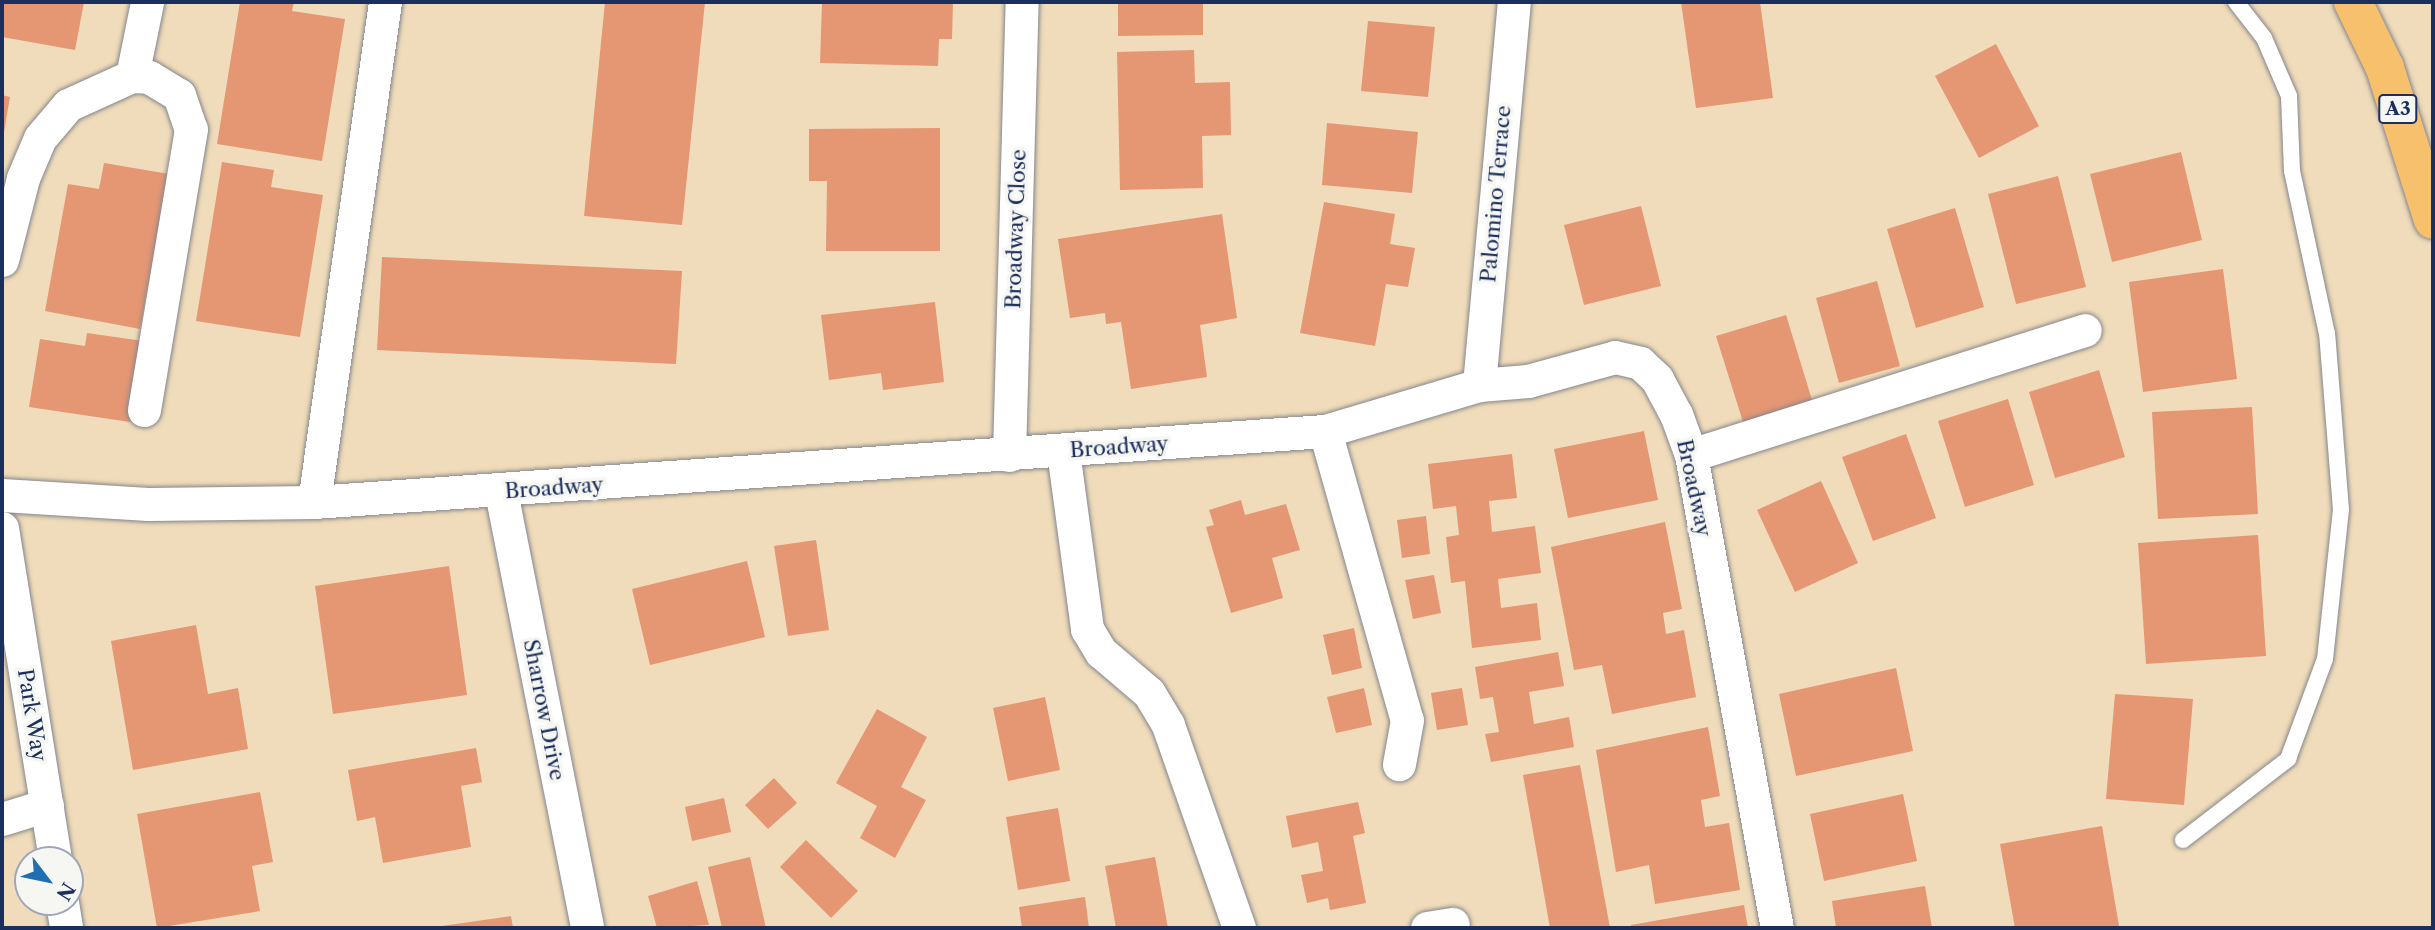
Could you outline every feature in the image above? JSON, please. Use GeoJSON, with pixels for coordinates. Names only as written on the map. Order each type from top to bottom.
{"type":"FeatureCollection","features":[{"type":"Feature","properties":{"kind":"main road","name":"A3"},"geometry":{"type":"LineString","coordinates":[[2353,2],[2385,68],[2433,220]]}},
{"type":"Feature","properties":{"kind":"street"},"geometry":{"type":"LineString","coordinates":[[132,76],[147,2]]}},
{"type":"Feature","properties":{"kind":"street"},"geometry":{"type":"LineString","coordinates":[[314,502],[385,2]]}},
{"type":"Feature","properties":{"kind":"street","name":"Broadway Close"},"geometry":{"type":"LineString","coordinates":[[1009,455],[1022,2]]}},
{"type":"Feature","properties":{"kind":"street","name":"Palomino Terrace"},"geometry":{"type":"LineString","coordinates":[[1479,385],[1514,2]]}},
{"type":"Feature","properties":{"kind":"street"},"geometry":{"type":"LineString","coordinates":[[2,260],[23,178],[40,138],[68,105],[132,76],[158,80],[179,95],[191,129],[144,410]]}},
{"type":"Feature","properties":{"kind":"street"},"geometry":{"type":"LineString","coordinates":[[1690,455],[2085,330]]}},
{"type":"Feature","properties":{"kind":"street","name":"Broadway"},"geometry":{"type":"LineString","coordinates":[[2,495],[148,504],[314,502],[501,492],[1325,431],[1479,385],[1528,380],[1615,357],[1640,363],[1657,379],[1676,414],[1690,455],[1777,928]]}},
{"type":"Feature","properties":{"kind":"street"},"geometry":{"type":"LineString","coordinates":[[1325,431],[1407,720],[1399,764]]}},
{"type":"Feature","properties":{"kind":"street"},"geometry":{"type":"LineString","coordinates":[[1063,452],[1087,629],[1101,652],[1149,693],[1168,724],[1239,928]]}},
{"type":"Feature","properties":{"kind":"street","name":"Sharrow Drive"},"geometry":{"type":"LineString","coordinates":[[501,492],[587,928]]}},
{"type":"Feature","properties":{"kind":"street","name":"Park Way"},"geometry":{"type":"LineString","coordinates":[[2,528],[53,846]]}},
{"type":"Feature","properties":{"kind":"street"},"geometry":{"type":"LineString","coordinates":[[2,819],[47,805]]}},
{"type":"Feature","properties":{"kind":"lane"},"geometry":{"type":"LineString","coordinates":[[2183,840],[2288,759],[2325,659],[2341,510],[2327,334],[2292,171],[2289,96],[2264,37],[2236,2]]}},
{"type":"Feature","properties":{"kind":"building"},"geometry":{"type":"Polygon","coordinates":[[[2,2],[84,2],[75,50],[2,37],[2,2]]]}},
{"type":"Feature","properties":{"kind":"building"},"geometry":{"type":"Polygon","coordinates":[[[240,2],[294,2],[292,11],[345,19],[322,161],[217,144],[240,2]]]}},
{"type":"Feature","properties":{"kind":"building"},"geometry":{"type":"Polygon","coordinates":[[[605,2],[705,2],[682,225],[584,216],[605,2]]]}},
{"type":"Feature","properties":{"kind":"building"},"geometry":{"type":"Polygon","coordinates":[[[822,2],[953,2],[952,39],[939,39],[938,66],[820,63],[822,2]]]}},
{"type":"Feature","properties":{"kind":"building"},"geometry":{"type":"Polygon","coordinates":[[[1118,2],[1203,2],[1203,35],[1118,36],[1118,2]]]}},
{"type":"Feature","properties":{"kind":"building"},"geometry":{"type":"Polygon","coordinates":[[[1681,2],[1760,2],[1773,98],[1696,108],[1681,2]]]}},
{"type":"Feature","properties":{"kind":"building"},"geometry":{"type":"Polygon","coordinates":[[[1368,21],[1435,27],[1428,97],[1361,91],[1368,21]]]}},
{"type":"Feature","properties":{"kind":"building"},"geometry":{"type":"Polygon","coordinates":[[[1996,44],[2039,126],[1979,158],[1935,76],[1996,44]]]}},
{"type":"Feature","properties":{"kind":"building"},"geometry":{"type":"Polygon","coordinates":[[[1194,50],[1195,83],[1230,82],[1231,135],[1202,136],[1203,188],[1120,190],[1117,52],[1194,50]]]}},
{"type":"Feature","properties":{"kind":"building"},"geometry":{"type":"Polygon","coordinates":[[[2,95],[10,97],[3,138],[2,137],[2,95]]]}},
{"type":"Feature","properties":{"kind":"building"},"geometry":{"type":"Polygon","coordinates":[[[1327,123],[1418,132],[1412,193],[1322,185],[1327,123]]]}},
{"type":"Feature","properties":{"kind":"building"},"geometry":{"type":"Polygon","coordinates":[[[940,128],[940,251],[826,251],[827,181],[809,181],[809,129],[940,128]]]}},
{"type":"Feature","properties":{"kind":"building"},"geometry":{"type":"Polygon","coordinates":[[[2181,152],[2202,240],[2112,262],[2090,174],[2181,152]]]}},
{"type":"Feature","properties":{"kind":"building"},"geometry":{"type":"Polygon","coordinates":[[[222,162],[274,170],[271,187],[323,195],[300,337],[196,321],[222,162]]]}},
{"type":"Feature","properties":{"kind":"building"},"geometry":{"type":"Polygon","coordinates":[[[104,163],[169,174],[140,329],[45,311],[68,184],[99,189],[104,163]]]}},
{"type":"Feature","properties":{"kind":"building"},"geometry":{"type":"Polygon","coordinates":[[[2058,176],[2086,287],[2016,304],[1988,194],[2058,176]]]}},
{"type":"Feature","properties":{"kind":"building"},"geometry":{"type":"Polygon","coordinates":[[[1324,202],[1395,214],[1390,244],[1415,248],[1408,287],[1386,284],[1375,346],[1300,333],[1324,202]]]}},
{"type":"Feature","properties":{"kind":"building"},"geometry":{"type":"Polygon","coordinates":[[[1641,206],[1661,286],[1584,305],[1564,225],[1641,206]]]}},
{"type":"Feature","properties":{"kind":"building"},"geometry":{"type":"Polygon","coordinates":[[[1955,208],[1984,307],[1916,328],[1887,229],[1955,208]]]}},
{"type":"Feature","properties":{"kind":"building"},"geometry":{"type":"Polygon","coordinates":[[[1222,214],[1237,318],[1200,325],[1207,377],[1131,389],[1121,322],[1106,324],[1105,313],[1070,318],[1058,239],[1222,214]]]}},
{"type":"Feature","properties":{"kind":"building"},"geometry":{"type":"Polygon","coordinates":[[[382,257],[682,271],[676,364],[377,350],[382,257]]]}},
{"type":"Feature","properties":{"kind":"building"},"geometry":{"type":"Polygon","coordinates":[[[2223,269],[2237,379],[2143,392],[2129,282],[2223,269]]]}},
{"type":"Feature","properties":{"kind":"building"},"geometry":{"type":"Polygon","coordinates":[[[1877,281],[1900,366],[1839,383],[1816,298],[1877,281]]]}},
{"type":"Feature","properties":{"kind":"building"},"geometry":{"type":"Polygon","coordinates":[[[935,302],[944,382],[883,390],[881,373],[829,380],[821,315],[935,302]]]}},
{"type":"Feature","properties":{"kind":"building"},"geometry":{"type":"Polygon","coordinates":[[[1786,315],[1812,400],[1743,422],[1716,336],[1786,315]]]}},
{"type":"Feature","properties":{"kind":"building"},"geometry":{"type":"Polygon","coordinates":[[[87,333],[143,341],[130,422],[29,407],[40,339],[85,346],[87,333]]]}},
{"type":"Feature","properties":{"kind":"building"},"geometry":{"type":"Polygon","coordinates":[[[2099,370],[2125,457],[2055,478],[2029,392],[2099,370]]]}},
{"type":"Feature","properties":{"kind":"building"},"geometry":{"type":"Polygon","coordinates":[[[2008,399],[2034,485],[1965,507],[1938,421],[2008,399]]]}},
{"type":"Feature","properties":{"kind":"building"},"geometry":{"type":"Polygon","coordinates":[[[2252,407],[2258,514],[2158,519],[2152,412],[2252,407]]]}},
{"type":"Feature","properties":{"kind":"building"},"geometry":{"type":"Polygon","coordinates":[[[1644,431],[1658,500],[1568,518],[1554,449],[1644,431]]]}},
{"type":"Feature","properties":{"kind":"building"},"geometry":{"type":"Polygon","coordinates":[[[1906,434],[1936,518],[1873,541],[1842,457],[1906,434]]]}},
{"type":"Feature","properties":{"kind":"building"},"geometry":{"type":"Polygon","coordinates":[[[1512,454],[1517,498],[1489,501],[1492,532],[1535,526],[1541,573],[1498,579],[1501,608],[1537,603],[1541,640],[1472,648],[1465,581],[1451,583],[1446,537],[1459,535],[1456,506],[1433,509],[1428,464],[1512,454]]]}},
{"type":"Feature","properties":{"kind":"building"},"geometry":{"type":"Polygon","coordinates":[[[1821,481],[1858,563],[1795,592],[1757,510],[1821,481]]]}},
{"type":"Feature","properties":{"kind":"building"},"geometry":{"type":"Polygon","coordinates":[[[1241,500],[1245,515],[1286,504],[1300,550],[1272,558],[1283,598],[1231,613],[1206,527],[1214,525],[1209,510],[1241,500]]]}},
{"type":"Feature","properties":{"kind":"building"},"geometry":{"type":"Polygon","coordinates":[[[1426,516],[1430,554],[1402,558],[1397,520],[1426,516]]]}},
{"type":"Feature","properties":{"kind":"building"},"geometry":{"type":"Polygon","coordinates":[[[1665,522],[1682,609],[1663,613],[1666,634],[1684,630],[1696,697],[1612,714],[1602,665],[1574,670],[1551,547],[1665,522]]]}},
{"type":"Feature","properties":{"kind":"building"},"geometry":{"type":"Polygon","coordinates":[[[2258,535],[2266,656],[2146,664],[2138,543],[2258,535]]]}},
{"type":"Feature","properties":{"kind":"building"},"geometry":{"type":"Polygon","coordinates":[[[816,540],[829,630],[788,636],[774,546],[816,540]]]}},
{"type":"Feature","properties":{"kind":"building"},"geometry":{"type":"Polygon","coordinates":[[[747,561],[765,637],[650,665],[632,589],[747,561]]]}},
{"type":"Feature","properties":{"kind":"building"},"geometry":{"type":"Polygon","coordinates":[[[449,566],[467,695],[333,714],[315,586],[449,566]]]}},
{"type":"Feature","properties":{"kind":"building"},"geometry":{"type":"Polygon","coordinates":[[[1434,575],[1441,613],[1413,619],[1405,580],[1434,575]]]}},
{"type":"Feature","properties":{"kind":"building"},"geometry":{"type":"Polygon","coordinates":[[[196,625],[208,694],[238,688],[248,749],[133,770],[111,641],[196,625]]]}},
{"type":"Feature","properties":{"kind":"building"},"geometry":{"type":"Polygon","coordinates":[[[1354,628],[1362,668],[1332,675],[1323,635],[1354,628]]]}},
{"type":"Feature","properties":{"kind":"building"},"geometry":{"type":"Polygon","coordinates":[[[1558,652],[1564,686],[1529,692],[1534,724],[1569,717],[1574,747],[1491,762],[1485,734],[1499,732],[1493,697],[1480,699],[1475,667],[1558,652]]]}},
{"type":"Feature","properties":{"kind":"building"},"geometry":{"type":"Polygon","coordinates":[[[1896,668],[1913,751],[1796,776],[1779,694],[1896,668]]]}},
{"type":"Feature","properties":{"kind":"building"},"geometry":{"type":"Polygon","coordinates":[[[1364,688],[1372,725],[1336,733],[1327,697],[1364,688]]]}},
{"type":"Feature","properties":{"kind":"building"},"geometry":{"type":"Polygon","coordinates":[[[1462,688],[1468,725],[1437,730],[1431,693],[1462,688]]]}},
{"type":"Feature","properties":{"kind":"building"},"geometry":{"type":"Polygon","coordinates":[[[2115,694],[2193,699],[2184,805],[2106,799],[2115,694]]]}},
{"type":"Feature","properties":{"kind":"building"},"geometry":{"type":"Polygon","coordinates":[[[1045,697],[1060,770],[1008,781],[993,708],[1045,697]]]}},
{"type":"Feature","properties":{"kind":"building"},"geometry":{"type":"Polygon","coordinates":[[[877,709],[927,737],[901,787],[926,800],[895,858],[860,838],[877,806],[836,783],[877,709]]]}},
{"type":"Feature","properties":{"kind":"building"},"geometry":{"type":"Polygon","coordinates":[[[1708,727],[1720,796],[1701,800],[1705,827],[1729,823],[1740,890],[1655,904],[1649,865],[1616,872],[1596,750],[1708,727]]]}},
{"type":"Feature","properties":{"kind":"building"},"geometry":{"type":"Polygon","coordinates":[[[476,748],[482,782],[461,786],[471,847],[383,863],[375,817],[357,821],[348,770],[476,748]]]}},
{"type":"Feature","properties":{"kind":"building"},"geometry":{"type":"Polygon","coordinates":[[[1580,765],[1610,928],[1550,928],[1523,775],[1580,765]]]}},
{"type":"Feature","properties":{"kind":"building"},"geometry":{"type":"Polygon","coordinates":[[[774,778],[797,803],[768,829],[745,805],[774,778]]]}},
{"type":"Feature","properties":{"kind":"building"},"geometry":{"type":"Polygon","coordinates":[[[260,792],[273,862],[252,866],[260,911],[157,928],[137,814],[260,792]]]}},
{"type":"Feature","properties":{"kind":"building"},"geometry":{"type":"Polygon","coordinates":[[[1903,794],[1917,861],[1824,881],[1810,814],[1903,794]]]}},
{"type":"Feature","properties":{"kind":"building"},"geometry":{"type":"Polygon","coordinates":[[[724,798],[731,832],[692,841],[685,807],[724,798]]]}},
{"type":"Feature","properties":{"kind":"building"},"geometry":{"type":"Polygon","coordinates":[[[1358,802],[1365,833],[1353,836],[1366,903],[1330,910],[1328,898],[1307,903],[1301,875],[1323,871],[1318,842],[1292,848],[1286,816],[1358,802]]]}},
{"type":"Feature","properties":{"kind":"building"},"geometry":{"type":"Polygon","coordinates":[[[1058,808],[1070,881],[1018,890],[1006,817],[1058,808]]]}},
{"type":"Feature","properties":{"kind":"building"},"geometry":{"type":"Polygon","coordinates":[[[2102,826],[2119,926],[2015,928],[2000,844],[2102,826]]]}},
{"type":"Feature","properties":{"kind":"building"},"geometry":{"type":"Polygon","coordinates":[[[806,840],[858,891],[831,918],[780,867],[806,840]]]}},
{"type":"Feature","properties":{"kind":"building"},"geometry":{"type":"Polygon","coordinates":[[[750,857],[766,928],[722,928],[708,867],[750,857]]]}},
{"type":"Feature","properties":{"kind":"building"},"geometry":{"type":"Polygon","coordinates":[[[1155,857],[1168,928],[1116,928],[1105,866],[1155,857]]]}},
{"type":"Feature","properties":{"kind":"building"},"geometry":{"type":"Polygon","coordinates":[[[697,881],[709,925],[657,928],[648,896],[697,881]]]}},
{"type":"Feature","properties":{"kind":"building"},"geometry":{"type":"Polygon","coordinates":[[[1925,886],[1932,928],[1836,928],[1832,901],[1925,886]]]}},
{"type":"Feature","properties":{"kind":"building"},"geometry":{"type":"Polygon","coordinates":[[[1085,897],[1089,928],[1022,928],[1019,907],[1085,897]]]}},
{"type":"Feature","properties":{"kind":"building"},"geometry":{"type":"Polygon","coordinates":[[[1744,905],[1748,928],[1632,928],[1631,925],[1744,905]]]}},
{"type":"Feature","properties":{"kind":"building"},"geometry":{"type":"Polygon","coordinates":[[[511,916],[513,928],[435,928],[435,927],[511,916]]]}}]}
